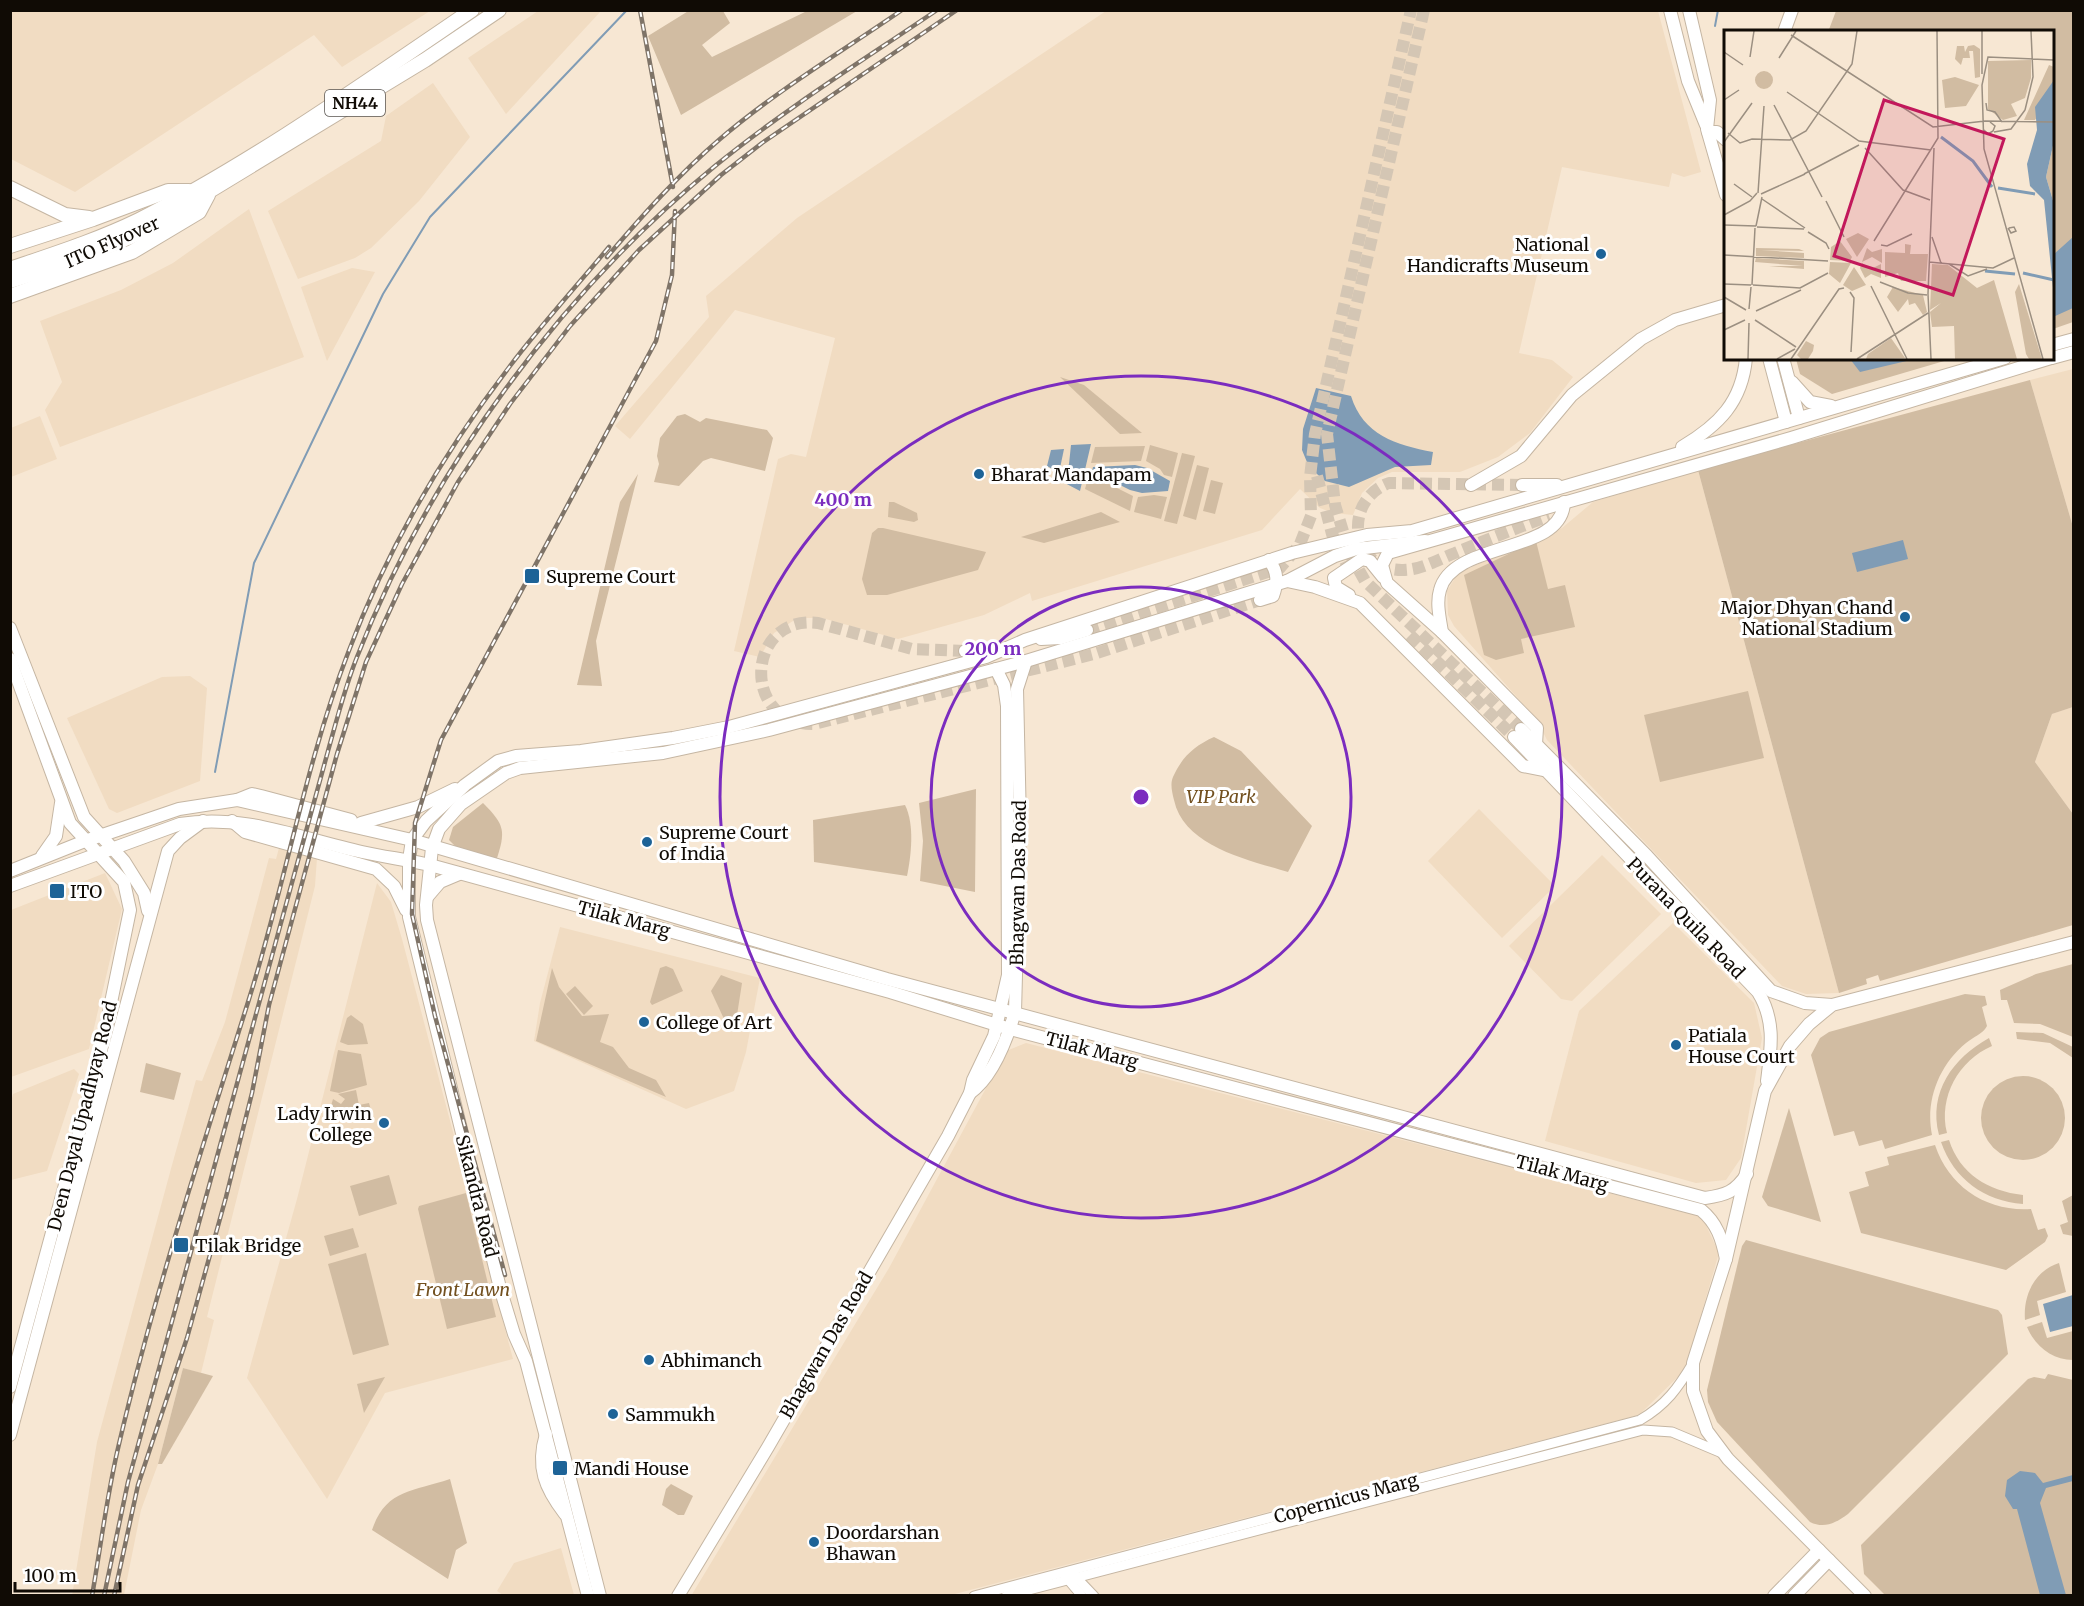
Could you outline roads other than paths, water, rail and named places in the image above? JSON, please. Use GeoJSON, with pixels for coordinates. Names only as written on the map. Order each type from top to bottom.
{"type":"FeatureCollection","features":[{"type":"Feature","properties":{"kind":"highway","name":"NH44"},"geometry":{"type":"LineString","coordinates":[[191,191],[245,159],[472,10]]}},
{"type":"Feature","properties":{"kind":"highway","name":"NH44"},"geometry":{"type":"LineString","coordinates":[[209,193],[425,60],[499,10]]}},
{"type":"Feature","properties":{"kind":"highway"},"geometry":{"type":"LineString","coordinates":[[10,188],[65,215],[93,219]]}},
{"type":"Feature","properties":{"kind":"highway"},"geometry":{"type":"LineString","coordinates":[[10,246],[93,219],[168,190],[191,191]]}},
{"type":"Feature","properties":{"kind":"highway","name":"ITO Flyover"},"geometry":{"type":"LineString","coordinates":[[140,226],[191,191]]}},
{"type":"Feature","properties":{"kind":"highway"},"geometry":{"type":"LineString","coordinates":[[10,296],[132,252],[199,212],[209,193]]}},
{"type":"Feature","properties":{"kind":"highway","name":"ITO Flyover"},"geometry":{"type":"LineString","coordinates":[[10,281],[140,226],[209,193]]}},
{"type":"Feature","properties":{"kind":"highway","name":"ITO Flyover"},"geometry":{"type":"LineString","coordinates":[[10,268],[70,255]]}},
{"type":"Feature","properties":{"kind":"main road"},"geometry":{"type":"LineString","coordinates":[[1670,10],[1688,81],[1722,167],[1724,186]]}},
{"type":"Feature","properties":{"kind":"main road"},"geometry":{"type":"LineString","coordinates":[[1673,23],[1680,10]]}},
{"type":"Feature","properties":{"kind":"main road"},"geometry":{"type":"LineString","coordinates":[[1689,10],[1710,100],[1707,131]]}},
{"type":"Feature","properties":{"kind":"main road"},"geometry":{"type":"LineString","coordinates":[[1785,30],[1792,10]]}},
{"type":"Feature","properties":{"kind":"main road"},"geometry":{"type":"LineString","coordinates":[[1707,131],[1717,132],[1724,139]]}},
{"type":"Feature","properties":{"kind":"main road"},"geometry":{"type":"LineString","coordinates":[[1471,485],[1521,456],[1572,395],[1641,339],[1675,320],[1724,305]]}},
{"type":"Feature","properties":{"kind":"main road"},"geometry":{"type":"LineString","coordinates":[[2054,344],[2073,339]]}},
{"type":"Feature","properties":{"kind":"main road"},"geometry":{"type":"LineString","coordinates":[[2054,357],[2073,352]]}},
{"type":"Feature","properties":{"kind":"main road"},"geometry":{"type":"LineString","coordinates":[[1674,453],[1700,437],[1724,414],[1744,381],[1746,360]]}},
{"type":"Feature","properties":{"kind":"main road"},"geometry":{"type":"LineString","coordinates":[[1770,360],[1786,422]]}},
{"type":"Feature","properties":{"kind":"main road"},"geometry":{"type":"LineString","coordinates":[[1784,360],[1799,418]]}},
{"type":"Feature","properties":{"kind":"main road"},"geometry":{"type":"LineString","coordinates":[[414,838],[426,821],[465,785],[498,761],[516,756],[599,749],[729,727],[986,657],[1025,640],[1269,560],[1367,535],[1412,531],[1998,360]]}},
{"type":"Feature","properties":{"kind":"main road"},"geometry":{"type":"LineString","coordinates":[[1387,583],[1382,565],[1388,553],[1791,438],[2044,360]]}},
{"type":"Feature","properties":{"kind":"main road"},"geometry":{"type":"LineString","coordinates":[[1788,376],[1799,392],[1810,402],[1834,407]]}},
{"type":"Feature","properties":{"kind":"main road"},"geometry":{"type":"LineString","coordinates":[[1522,485],[1574,485]]}},
{"type":"Feature","properties":{"kind":"main road"},"geometry":{"type":"LineString","coordinates":[[1549,516],[1564,502]]}},
{"type":"Feature","properties":{"kind":"main road"},"geometry":{"type":"LineString","coordinates":[[1442,632],[1438,611],[1440,590],[1447,577],[1461,566],[1551,529],[1564,509],[1564,502]]}},
{"type":"Feature","properties":{"kind":"main road"},"geometry":{"type":"LineString","coordinates":[[1260,600],[1272,596],[1282,583],[1335,556],[1356,549],[1425,541]]}},
{"type":"Feature","properties":{"kind":"main road"},"geometry":{"type":"LineString","coordinates":[[1359,603],[1336,587],[1334,581],[1335,576],[1366,559],[1387,583],[1442,632],[1537,728],[1532,748]]}},
{"type":"Feature","properties":{"kind":"main road"},"geometry":{"type":"LineString","coordinates":[[1269,560],[1282,583]]}},
{"type":"Feature","properties":{"kind":"main road","name":"Purana Quila Road"},"geometry":{"type":"LineString","coordinates":[[1282,583],[1315,587],[1359,603],[1524,766],[1544,770]]}},
{"type":"Feature","properties":{"kind":"main road","name":"Sikandra Road"},"geometry":{"type":"LineString","coordinates":[[600,1596],[430,932],[426,901],[432,848],[447,817],[487,784],[520,768],[663,753],[740,737],[1026,661],[1282,583]]}},
{"type":"Feature","properties":{"kind":"main road"},"geometry":{"type":"LineString","coordinates":[[10,628],[67,793],[56,836],[39,859]]}},
{"type":"Feature","properties":{"kind":"main road"},"geometry":{"type":"LineString","coordinates":[[1025,640],[1061,638],[1087,630]]}},
{"type":"Feature","properties":{"kind":"main road"},"geometry":{"type":"LineString","coordinates":[[965,651],[1004,649]]}},
{"type":"Feature","properties":{"kind":"main road"},"geometry":{"type":"LineString","coordinates":[[10,659],[67,793],[86,822],[106,833],[112,847],[138,882],[149,915]]}},
{"type":"Feature","properties":{"kind":"main road","name":"Bhagwan Das Road"},"geometry":{"type":"LineString","coordinates":[[678,1596],[768,1448],[970,1093],[973,1080],[998,1025],[1008,975],[1013,740],[1017,689],[1026,661]]}},
{"type":"Feature","properties":{"kind":"main road","name":"Bhagwan Das Road"},"geometry":{"type":"LineString","coordinates":[[970,1093],[981,1085],[1010,1029],[1015,1012],[1013,740],[1006,689],[996,669]]}},
{"type":"Feature","properties":{"kind":"main road"},"geometry":{"type":"LineString","coordinates":[[1517,733],[1532,748]]}},
{"type":"Feature","properties":{"kind":"main road","name":"Purana Quila Road"},"geometry":{"type":"LineString","coordinates":[[1532,748],[1544,770],[1758,992],[1768,1012],[1771,1033],[1766,1091]]}},
{"type":"Feature","properties":{"kind":"main road","name":"Purana Quila Road"},"geometry":{"type":"LineString","coordinates":[[1532,748],[1647,856],[1771,991],[1805,1003],[1832,1005]]}},
{"type":"Feature","properties":{"kind":"main road"},"geometry":{"type":"LineString","coordinates":[[480,772],[487,784]]}},
{"type":"Feature","properties":{"kind":"main road"},"geometry":{"type":"LineString","coordinates":[[355,825],[418,807],[465,785]]}},
{"type":"Feature","properties":{"kind":"main road","name":"Deen Dayal Upadhyay Road"},"geometry":{"type":"LineString","coordinates":[[10,1387],[100,1056],[130,910],[124,882],[84,841],[70,823],[67,793]]}},
{"type":"Feature","properties":{"kind":"main road","name":"Tilak Marg"},"geometry":{"type":"LineString","coordinates":[[106,833],[179,808],[237,800],[414,838],[432,848],[714,927],[887,979],[1705,1198],[1727,1195],[1738,1187],[1747,1174]]}},
{"type":"Feature","properties":{"kind":"main road"},"geometry":{"type":"LineString","coordinates":[[10,886],[112,847],[180,824],[207,819],[231,821],[245,832],[361,858],[388,878],[400,896],[409,917]]}},
{"type":"Feature","properties":{"kind":"main road","name":"Deen Dayal Upadhyay Road"},"geometry":{"type":"LineString","coordinates":[[10,1435],[168,851],[180,837],[207,819]]}},
{"type":"Feature","properties":{"kind":"main road"},"geometry":{"type":"LineString","coordinates":[[10,871],[106,833]]}},
{"type":"Feature","properties":{"kind":"main road","name":"Sikandra Road"},"geometry":{"type":"LineString","coordinates":[[414,838],[409,860],[409,917],[413,936],[500,1288],[514,1334],[526,1361],[588,1596]]}},
{"type":"Feature","properties":{"kind":"main road","name":"Tilak Marg"},"geometry":{"type":"LineString","coordinates":[[361,858],[409,860],[430,865],[890,992],[1010,1029],[1701,1210],[1712,1218],[1722,1238],[1726,1259]]}},
{"type":"Feature","properties":{"kind":"main road"},"geometry":{"type":"LineString","coordinates":[[426,901],[440,882],[460,874]]}},
{"type":"Feature","properties":{"kind":"main road"},"geometry":{"type":"LineString","coordinates":[[413,936],[415,928],[421,925],[430,932]]}},
{"type":"Feature","properties":{"kind":"main road"},"geometry":{"type":"LineString","coordinates":[[710,942],[714,927]]}},
{"type":"Feature","properties":{"kind":"main road"},"geometry":{"type":"LineString","coordinates":[[1865,1596],[1728,1459],[1700,1416],[1693,1392],[1693,1363],[1726,1259],[1766,1091],[1790,1046],[1809,1024],[1832,1005],[2073,942]]}},
{"type":"Feature","properties":{"kind":"main road"},"geometry":{"type":"LineString","coordinates":[[1768,1012],[1784,996]]}},
{"type":"Feature","properties":{"kind":"main road"},"geometry":{"type":"LineString","coordinates":[[1774,1596],[1820,1550]]}},
{"type":"Feature","properties":{"kind":"main road"},"geometry":{"type":"LineString","coordinates":[[1794,1596],[1829,1560]]}},
{"type":"Feature","properties":{"kind":"street","name":"Copernicus Marg"},"geometry":{"type":"LineString","coordinates":[[1135,1558],[1640,1420],[1668,1401],[1677,1391],[1693,1363]]}},
{"type":"Feature","properties":{"kind":"street"},"geometry":{"type":"LineString","coordinates":[[1640,1420],[1643,1430]]}},
{"type":"Feature","properties":{"kind":"street","name":"Copernicus Marg"},"geometry":{"type":"LineString","coordinates":[[974,1596],[1069,1575],[1643,1430],[1660,1430],[1683,1435],[1720,1452],[1728,1459]]}},
{"type":"Feature","properties":{"kind":"street","name":"Copernicus Marg"},"geometry":{"type":"LineString","coordinates":[[1006,1596],[1069,1575]]}},
{"type":"Feature","properties":{"kind":"street"},"geometry":{"type":"LineString","coordinates":[[1069,1575],[1082,1596]]}},
{"type":"Feature","properties":{"kind":"street"},"geometry":{"type":"LineString","coordinates":[[1069,1575],[1094,1596]]}},
{"type":"Feature","properties":{"kind":"water"},"geometry":{"type":"Polygon","coordinates":[[[2073,237],[2073,308],[2054,317],[2054,254],[2073,237]]]}},
{"type":"Feature","properties":{"kind":"water"},"geometry":{"type":"Polygon","coordinates":[[[1851,360],[1911,360],[1860,372],[1851,360]]]}},
{"type":"Feature","properties":{"kind":"water"},"geometry":{"type":"Polygon","coordinates":[[[1316,388],[1351,396],[1356,409],[1372,429],[1406,446],[1433,452],[1431,465],[1395,467],[1349,487],[1325,481],[1309,467],[1302,450],[1303,429],[1316,388]]]}},
{"type":"Feature","properties":{"kind":"water"},"geometry":{"type":"Polygon","coordinates":[[[1091,444],[1080,491],[1061,481],[1069,464],[1071,445],[1091,444]]]}},
{"type":"Feature","properties":{"kind":"water"},"geometry":{"type":"Polygon","coordinates":[[[1064,449],[1059,473],[1047,466],[1051,450],[1064,449]]]}},
{"type":"Feature","properties":{"kind":"water"},"geometry":{"type":"Polygon","coordinates":[[[1135,465],[1147,468],[1170,481],[1168,491],[1142,493],[1130,490],[1092,471],[1093,467],[1135,465]]]}},
{"type":"Feature","properties":{"kind":"water"},"geometry":{"type":"Polygon","coordinates":[[[1903,540],[1908,559],[1857,572],[1852,553],[1903,540]]]}},
{"type":"Feature","properties":{"kind":"water"},"geometry":{"type":"Polygon","coordinates":[[[2073,1295],[2073,1326],[2050,1332],[2043,1304],[2073,1295]]]}},
{"type":"Feature","properties":{"kind":"water"},"geometry":{"type":"Polygon","coordinates":[[[2020,1471],[2035,1473],[2043,1483],[2073,1475],[2073,1481],[2046,1488],[2040,1503],[2066,1595],[2040,1595],[2017,1509],[2013,1509],[2005,1496],[2007,1480],[2020,1471]]]}},
{"type":"Feature","properties":{"kind":"waterway"},"geometry":{"type":"LineString","coordinates":[[215,772],[254,563],[383,294],[430,217],[627,10]]}},
{"type":"Feature","properties":{"kind":"waterway"},"geometry":{"type":"LineString","coordinates":[[1715,26],[1718,10]]}},
{"type":"Feature","properties":{"kind":"tunnel"},"geometry":{"type":"LineString","coordinates":[[1087,630],[1280,568],[1300,544],[1311,516],[1310,477],[1315,434],[1411,10]]}},
{"type":"Feature","properties":{"kind":"tunnel"},"geometry":{"type":"LineString","coordinates":[[1424,10],[1327,434],[1335,505],[1350,554],[1365,581],[1521,729]]}},
{"type":"Feature","properties":{"kind":"tunnel"},"geometry":{"type":"LineString","coordinates":[[1317,476],[1332,534],[1353,577]]}},
{"type":"Feature","properties":{"kind":"tunnel"},"geometry":{"type":"LineString","coordinates":[[1522,485],[1389,483],[1374,492],[1364,504],[1359,519],[1358,534],[1363,548],[1372,559],[1386,567],[1410,570],[1549,516]]}},
{"type":"Feature","properties":{"kind":"tunnel"},"geometry":{"type":"LineString","coordinates":[[965,651],[912,649],[818,623],[794,625],[777,635],[766,651],[761,670],[764,690],[773,707],[790,720],[814,724],[1094,654],[1260,600]]}},
{"type":"Feature","properties":{"kind":"tunnel"},"geometry":{"type":"LineString","coordinates":[[1410,635],[1514,737]]}},
{"type":"Feature","properties":{"kind":"railway"},"geometry":{"type":"LineString","coordinates":[[640,10],[673,187]]}},
{"type":"Feature","properties":{"kind":"railway"},"geometry":{"type":"LineString","coordinates":[[607,257],[675,181],[741,121],[902,10]]}},
{"type":"Feature","properties":{"kind":"railway"},"geometry":{"type":"LineString","coordinates":[[104,1596],[128,1482],[341,703],[357,657],[387,588],[422,520],[461,454],[505,389],[553,328],[604,270],[658,216],[715,166],[769,125],[937,10]]}},
{"type":"Feature","properties":{"kind":"railway"},"geometry":{"type":"LineString","coordinates":[[114,1596],[138,1485],[187,1338],[226,1197],[252,1093],[269,1005],[337,754],[366,662],[402,584],[458,482],[510,404],[570,326],[639,250],[721,175],[762,143],[957,10]]}},
{"type":"Feature","properties":{"kind":"railway"},"geometry":{"type":"LineString","coordinates":[[505,1275],[435,1016],[412,914],[415,823],[441,740],[656,341],[672,275],[675,211]]}},
{"type":"Feature","properties":{"kind":"railway"},"geometry":{"type":"LineString","coordinates":[[92,1596],[115,1463],[148,1332],[180,1220],[262,956],[319,738],[348,653],[380,577],[418,503],[462,433],[522,351],[609,247]]}},
{"type":"Feature","properties":{"kind":"place","name":"National Handicrafts Museum"},"geometry":{"type":"Point","coordinates":[1601,254]}},
{"type":"Feature","properties":{"kind":"place","name":"Bharat Mandapam"},"geometry":{"type":"Point","coordinates":[979,474]}},
{"type":"Feature","properties":{"kind":"place","name":"Supreme Court"},"geometry":{"type":"Point","coordinates":[532,576]}},
{"type":"Feature","properties":{"kind":"place","name":"Major Dhyan Chand National Stadium"},"geometry":{"type":"Point","coordinates":[1905,617]}},
{"type":"Feature","properties":{"kind":"place","name":"Supreme Court of India"},"geometry":{"type":"Point","coordinates":[647,842]}},
{"type":"Feature","properties":{"kind":"place","name":"ITO"},"geometry":{"type":"Point","coordinates":[57,891]}},
{"type":"Feature","properties":{"kind":"place","name":"College of Art"},"geometry":{"type":"Point","coordinates":[644,1022]}},
{"type":"Feature","properties":{"kind":"place","name":"Patiala House Court"},"geometry":{"type":"Point","coordinates":[1676,1045]}},
{"type":"Feature","properties":{"kind":"place","name":"Lady Irwin College"},"geometry":{"type":"Point","coordinates":[384,1123]}},
{"type":"Feature","properties":{"kind":"place","name":"Tilak Bridge"},"geometry":{"type":"Point","coordinates":[181,1245]}},
{"type":"Feature","properties":{"kind":"place","name":"Abhimanch"},"geometry":{"type":"Point","coordinates":[649,1360]}},
{"type":"Feature","properties":{"kind":"place","name":"Sammukh"},"geometry":{"type":"Point","coordinates":[613,1414]}},
{"type":"Feature","properties":{"kind":"place","name":"Mandi House"},"geometry":{"type":"Point","coordinates":[560,1468]}},
{"type":"Feature","properties":{"kind":"place","name":"Doordarshan Bhawan"},"geometry":{"type":"Point","coordinates":[814,1542]}},
{"type":"Feature","properties":{"kind":"park label","name":"VIP Park"},"geometry":{"type":"Point","coordinates":[1221,796]}},
{"type":"Feature","properties":{"kind":"park label","name":"Front Lawn"},"geometry":{"type":"Point","coordinates":[463,1289]}}]}
